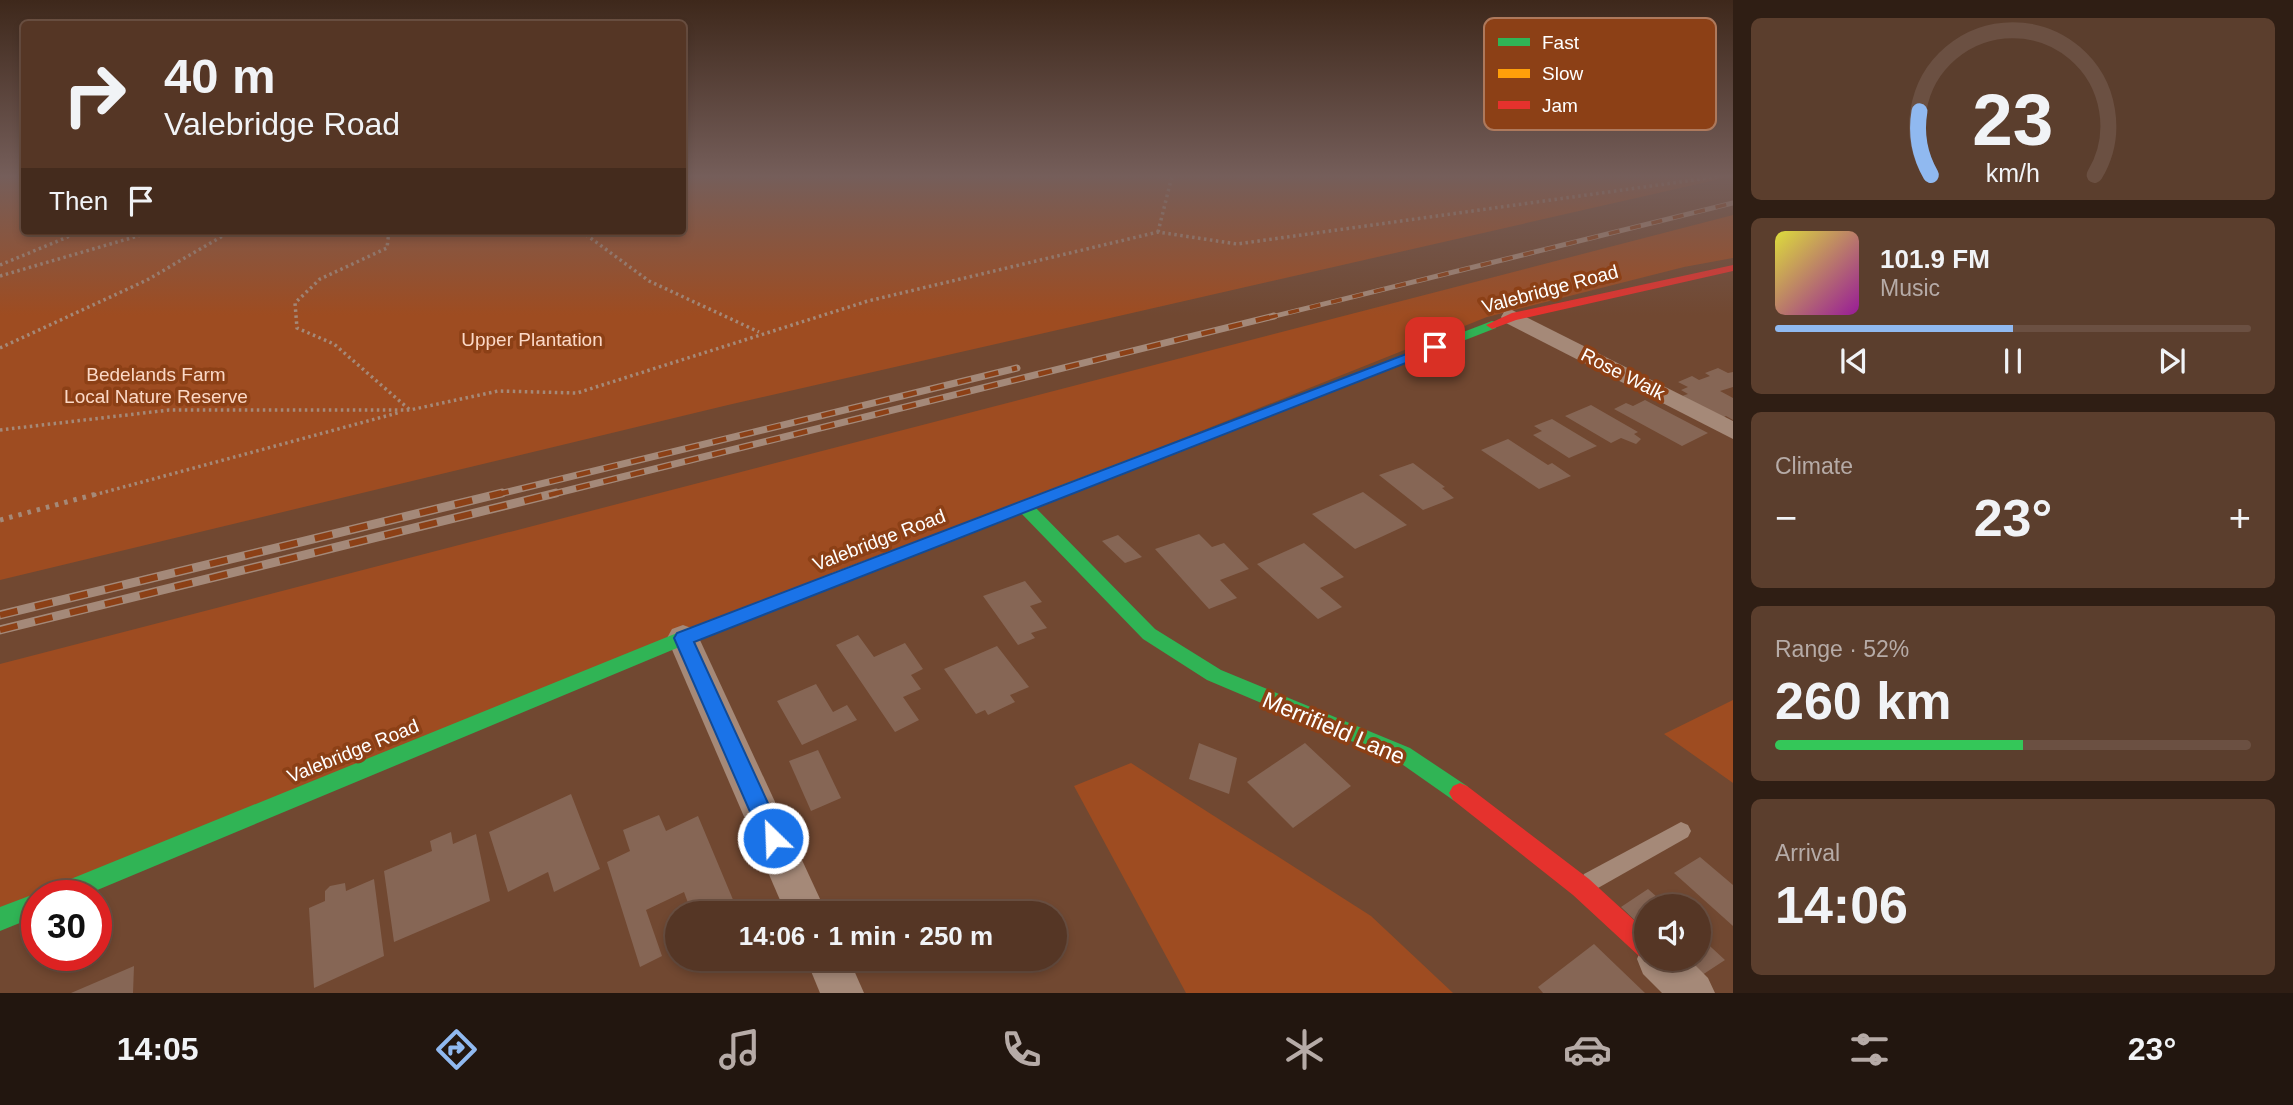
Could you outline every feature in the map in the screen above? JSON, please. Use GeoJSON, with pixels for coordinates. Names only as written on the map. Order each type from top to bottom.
{"type":"FeatureCollection","features":[{"type":"Feature","properties":{"kind":"street","name":"Valebridge Road"},"geometry":{"type":"LineString","coordinates":[[95,880],[683,638],[1513,317],[1733,268]]}},
{"type":"Feature","properties":{"kind":"street","name":"Rose Walk"},"geometry":{"type":"LineString","coordinates":[[1513,317],[1733,431]]}},
{"type":"Feature","properties":{"kind":"street","name":"Merrifield Lane"},"geometry":{"type":"LineString","coordinates":[[1024,506],[1149,634],[1214,675],[1403,754],[1462,794],[1581,887],[1634,936]]}},
{"type":"Feature","properties":{"kind":"street"},"geometry":{"type":"LineString","coordinates":[[683,638],[801,901]]}},
{"type":"Feature","properties":{"kind":"street"},"geometry":{"type":"LineString","coordinates":[[0,919],[21,910]]}},
{"type":"Feature","properties":{"kind":"street"},"geometry":{"type":"LineString","coordinates":[[832,971],[842,993]]}},
{"type":"Feature","properties":{"kind":"street"},"geometry":{"type":"LineString","coordinates":[[1670,971],[1693,993]]}},
{"type":"Feature","properties":{"kind":"lane"},"geometry":{"type":"LineString","coordinates":[[1581,887],[1681,831]]}},
{"type":"Feature","properties":{"kind":"path"},"geometry":{"type":"LineString","coordinates":[[1158,232],[1160,222]]}},
{"type":"Feature","properties":{"kind":"path"},"geometry":{"type":"LineString","coordinates":[[0,520],[410,410],[498,391],[577,393],[760,332],[868,301],[1158,232],[1237,244],[1391,222]]}},
{"type":"Feature","properties":{"kind":"path"},"geometry":{"type":"LineString","coordinates":[[0,265],[72,235]]}},
{"type":"Feature","properties":{"kind":"path"},"geometry":{"type":"LineString","coordinates":[[0,276],[141,235]]}},
{"type":"Feature","properties":{"kind":"path"},"geometry":{"type":"LineString","coordinates":[[0,348],[90,308],[225,235]]}},
{"type":"Feature","properties":{"kind":"path"},"geometry":{"type":"LineString","coordinates":[[389,235],[387,248],[320,279],[296,303],[297,328],[334,344],[410,410]]}},
{"type":"Feature","properties":{"kind":"path"},"geometry":{"type":"LineString","coordinates":[[586,235],[649,281],[760,332]]}},
{"type":"Feature","properties":{"kind":"path"},"geometry":{"type":"LineString","coordinates":[[0,430],[169,410],[410,410]]}},
{"type":"Feature","properties":{"kind":"green space","name":"Bedelands Farm Local Nature Reserve"},"geometry":{"type":"Polygon","coordinates":[[[0,222],[21,222],[21,235],[686,235],[686,222],[1530,222],[728,405],[0,580],[0,222]]]}},
{"type":"Feature","properties":{"kind":"green space"},"geometry":{"type":"Polygon","coordinates":[[[1705,222],[1733,222],[1733,258],[1684,267],[1487,317],[77,880],[21,880],[21,906],[0,919],[0,664],[1705,222]]]}},
{"type":"Feature","properties":{"kind":"green space"},"geometry":{"type":"Polygon","coordinates":[[[1733,700],[1733,783],[1664,734],[1733,700]]]}},
{"type":"Feature","properties":{"kind":"green space"},"geometry":{"type":"Polygon","coordinates":[[[1131,763],[1371,916],[1453,993],[1186,993],[1074,786],[1131,763]]]}},
{"type":"Feature","properties":{"kind":"building"},"geometry":{"type":"Polygon","coordinates":[[[1718,368],[1728,373],[1733,372],[1733,387],[1720,391],[1733,398],[1733,420],[1726,416],[1722,418],[1682,396],[1688,394],[1681,390],[1688,387],[1678,382],[1692,376],[1699,380],[1710,376],[1705,373],[1718,368]]]}},
{"type":"Feature","properties":{"kind":"building"},"geometry":{"type":"Polygon","coordinates":[[[1645,400],[1708,433],[1682,446],[1614,409],[1626,403],[1633,406],[1645,400]]]}},
{"type":"Feature","properties":{"kind":"building"},"geometry":{"type":"Polygon","coordinates":[[[1591,405],[1638,432],[1634,434],[1641,439],[1636,444],[1621,438],[1611,443],[1565,416],[1591,405]]]}},
{"type":"Feature","properties":{"kind":"building"},"geometry":{"type":"Polygon","coordinates":[[[1552,419],[1597,446],[1569,458],[1533,435],[1542,431],[1534,426],[1552,419]]]}},
{"type":"Feature","properties":{"kind":"building"},"geometry":{"type":"Polygon","coordinates":[[[1508,439],[1548,465],[1552,463],[1571,476],[1539,489],[1481,450],[1508,439]]]}},
{"type":"Feature","properties":{"kind":"building"},"geometry":{"type":"Polygon","coordinates":[[[1413,463],[1445,487],[1442,488],[1454,498],[1423,510],[1379,475],[1413,463]]]}},
{"type":"Feature","properties":{"kind":"building"},"geometry":{"type":"Polygon","coordinates":[[[1363,492],[1407,525],[1355,549],[1312,514],[1363,492]]]}},
{"type":"Feature","properties":{"kind":"building"},"geometry":{"type":"Polygon","coordinates":[[[1199,534],[1212,547],[1224,543],[1249,569],[1220,580],[1237,598],[1209,609],[1155,549],[1199,534]]]}},
{"type":"Feature","properties":{"kind":"building"},"geometry":{"type":"Polygon","coordinates":[[[1118,535],[1142,557],[1125,563],[1102,541],[1118,535]]]}},
{"type":"Feature","properties":{"kind":"building"},"geometry":{"type":"Polygon","coordinates":[[[1304,543],[1344,577],[1320,588],[1342,607],[1318,619],[1257,564],[1304,543]]]}},
{"type":"Feature","properties":{"kind":"building"},"geometry":{"type":"Polygon","coordinates":[[[1025,581],[1042,602],[1030,606],[1047,628],[1031,633],[1035,638],[1018,645],[983,596],[1025,581]]]}},
{"type":"Feature","properties":{"kind":"building"},"geometry":{"type":"Polygon","coordinates":[[[858,635],[874,657],[905,643],[923,669],[911,675],[921,689],[903,697],[919,720],[895,732],[836,645],[858,635]]]}},
{"type":"Feature","properties":{"kind":"building"},"geometry":{"type":"Polygon","coordinates":[[[997,646],[1029,687],[1010,695],[1015,702],[988,715],[985,710],[976,714],[944,669],[997,646]]]}},
{"type":"Feature","properties":{"kind":"building"},"geometry":{"type":"Polygon","coordinates":[[[816,684],[833,712],[847,705],[857,720],[802,745],[777,701],[816,684]]]}},
{"type":"Feature","properties":{"kind":"building"},"geometry":{"type":"Polygon","coordinates":[[[1199,743],[1237,758],[1229,794],[1189,779],[1199,743]]]}},
{"type":"Feature","properties":{"kind":"building"},"geometry":{"type":"Polygon","coordinates":[[[1305,743],[1351,786],[1293,828],[1247,782],[1305,743]]]}},
{"type":"Feature","properties":{"kind":"building"},"geometry":{"type":"Polygon","coordinates":[[[818,750],[841,798],[811,811],[789,761],[818,750]]]}},
{"type":"Feature","properties":{"kind":"building"},"geometry":{"type":"Polygon","coordinates":[[[571,794],[600,869],[554,892],[548,872],[508,892],[489,832],[571,794]]]}},
{"type":"Feature","properties":{"kind":"building"},"geometry":{"type":"Polygon","coordinates":[[[659,815],[666,831],[698,816],[734,901],[687,901],[684,892],[646,910],[662,956],[640,967],[607,862],[630,851],[623,830],[659,815]]]}},
{"type":"Feature","properties":{"kind":"building"},"geometry":{"type":"Polygon","coordinates":[[[451,832],[453,844],[476,834],[490,901],[394,942],[384,871],[432,851],[430,841],[451,832]]]}},
{"type":"Feature","properties":{"kind":"building"},"geometry":{"type":"Polygon","coordinates":[[[1700,857],[1733,885],[1733,926],[1711,906],[1711,894],[1697,894],[1674,873],[1700,857]]]}},
{"type":"Feature","properties":{"kind":"building"},"geometry":{"type":"Polygon","coordinates":[[[374,879],[384,956],[314,988],[309,908],[325,901],[325,891],[330,886],[345,883],[346,891],[374,879]]]}},
{"type":"Feature","properties":{"kind":"building"},"geometry":{"type":"Polygon","coordinates":[[[1648,889],[1654,894],[1640,894],[1648,889]]]}},
{"type":"Feature","properties":{"kind":"building"},"geometry":{"type":"Polygon","coordinates":[[[1634,898],[1634,920],[1621,907],[1634,898]]]}},
{"type":"Feature","properties":{"kind":"building"},"geometry":{"type":"Polygon","coordinates":[[[1594,944],[1645,993],[1543,993],[1538,987],[1594,944]]]}},
{"type":"Feature","properties":{"kind":"building"},"geometry":{"type":"Polygon","coordinates":[[[1711,947],[1725,960],[1711,969],[1711,947]]]}},
{"type":"Feature","properties":{"kind":"building"},"geometry":{"type":"Polygon","coordinates":[[[134,966],[133,993],[71,993],[134,966]]]}},
{"type":"Feature","properties":{"kind":"building"},"geometry":{"type":"Polygon","coordinates":[[[1688,971],[1708,971],[1696,979],[1688,971]]]}},
{"type":"Feature","properties":{"kind":"railway"},"geometry":{"type":"LineString","coordinates":[[1267,318],[1655,222]]}},
{"type":"Feature","properties":{"kind":"railway"},"geometry":{"type":"LineString","coordinates":[[549,495],[1274,316]]}},
{"type":"Feature","properties":{"kind":"railway"},"geometry":{"type":"LineString","coordinates":[[495,495],[1017,368]]}},
{"type":"Feature","properties":{"kind":"railway"},"geometry":{"type":"LineString","coordinates":[[0,615],[502,493]]}},
{"type":"Feature","properties":{"kind":"railway"},"geometry":{"type":"LineString","coordinates":[[0,630],[556,493]]}},
{"type":"Feature","properties":{"kind":"traffic: fast"},"geometry":{"type":"LineString","coordinates":[[1068,489],[1492,325]]}},
{"type":"Feature","properties":{"kind":"traffic: fast"},"geometry":{"type":"LineString","coordinates":[[1024,506],[1149,634],[1214,675],[1403,754],[1460,793]]}},
{"type":"Feature","properties":{"kind":"traffic: fast"},"geometry":{"type":"LineString","coordinates":[[95,880],[683,638],[838,578]]}},
{"type":"Feature","properties":{"kind":"traffic: fast"},"geometry":{"type":"LineString","coordinates":[[0,919],[21,910]]}},
{"type":"Feature","properties":{"kind":"traffic: slow"},"geometry":{"type":"LineString","coordinates":[[838,578],[1068,489]]}},
{"type":"Feature","properties":{"kind":"traffic: jam"},"geometry":{"type":"LineString","coordinates":[[1492,325],[1512,317],[1733,268]]}},
{"type":"Feature","properties":{"kind":"traffic: jam"},"geometry":{"type":"LineString","coordinates":[[1460,793],[1581,887],[1634,936]]}},
{"type":"Feature","properties":{"kind":"route"},"geometry":{"type":"LineString","coordinates":[[773,838],[683,638],[1435,347]]}},
{"type":"Feature","properties":{"kind":"park label","name":"Upper Plantation"},"geometry":{"type":"Point","coordinates":[532,339]}}]}
